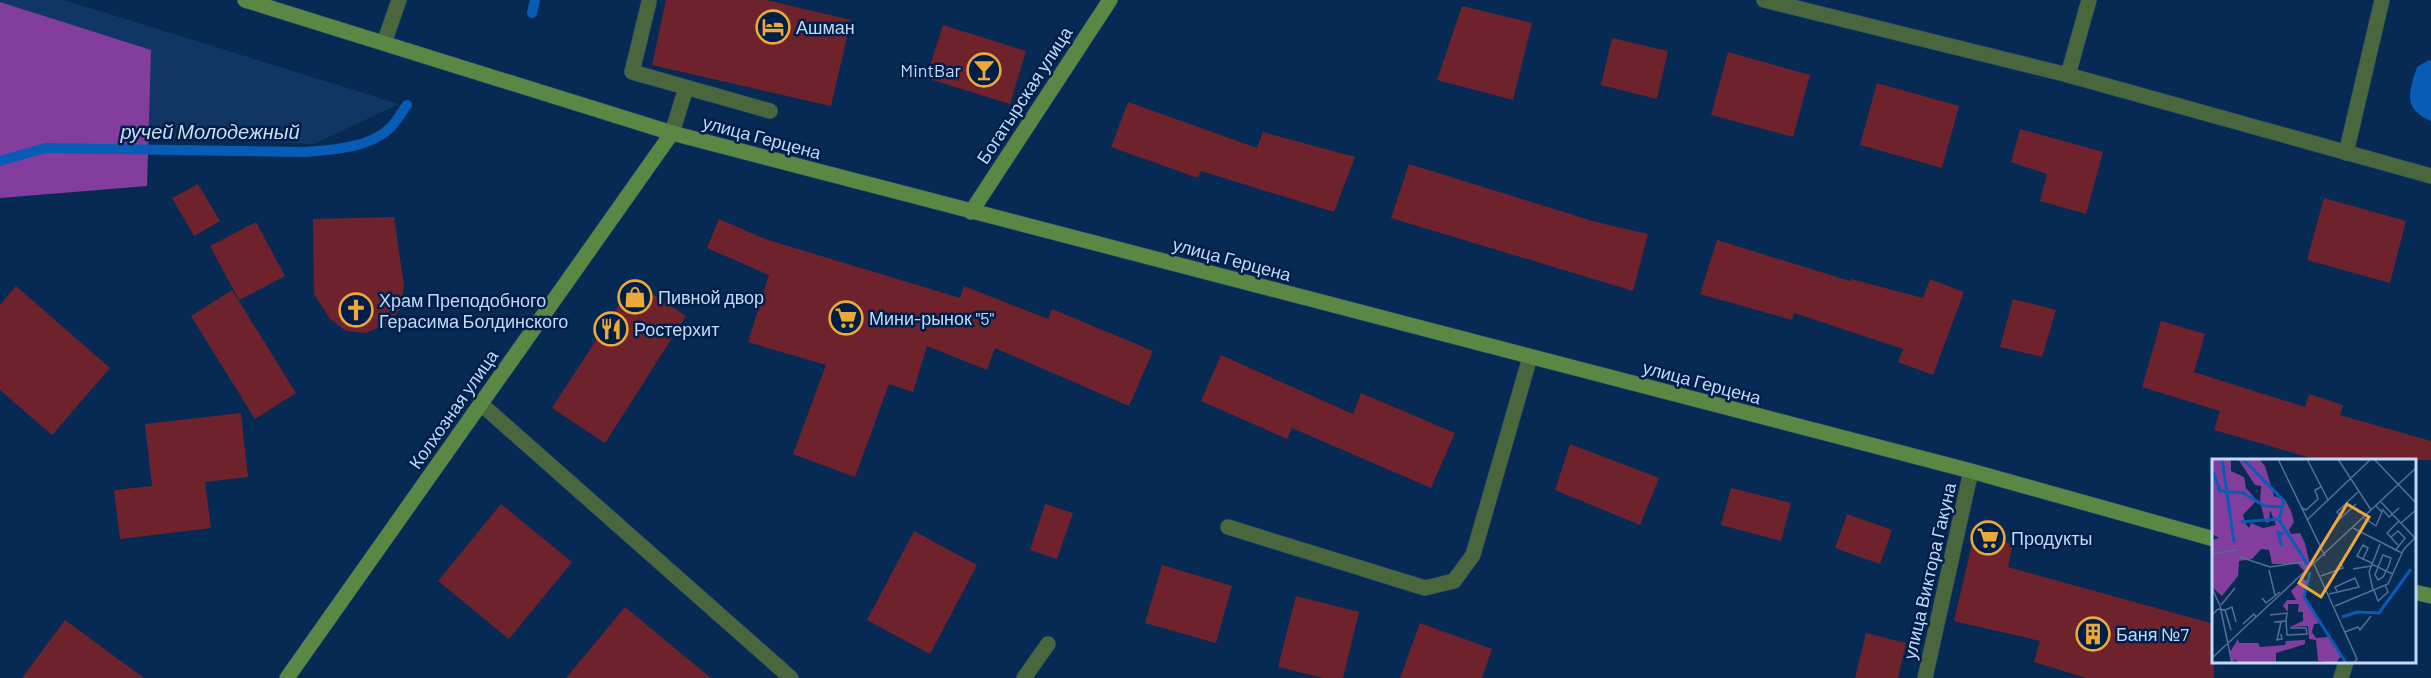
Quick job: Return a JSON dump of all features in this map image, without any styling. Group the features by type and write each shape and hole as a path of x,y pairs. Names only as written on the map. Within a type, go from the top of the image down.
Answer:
{"main road":[{"name":"улица Герцена","path":"246,0 672,133 1971,471 2212,538"},
{"name":"Богатырская улица","path":"971,212 1110,0"},
{"name":"Колхозная улица","path":"287,678 672,133"},
{"path":"2416,592 2431,596"}],"street":[{"path":"384,43 399,0"},
{"path":"1764,0 2068,75 2431,176"},
{"path":"2068,75 2089,0"},
{"path":"2346,153 2382,0"},
{"path":"649,2 632,72 770,111"},
{"path":"672,133 686,88"},
{"path":"1228,527 1425,588 1454,581 1473,555 1530,357"},
{"path":"481,404 791,678"},
{"name":"улица Виктора Гакуна","path":"1925,678 1971,471"},
{"path":"1024,678 1048,644"},
{"path":"2342,678 2346,663"}],"shaded area":[{"path":"0,0 64,0 399,104 314,144 37,132 0,142"},
{"path":"0,2 151,50 147,186 0,198"}],"water":[{"path":"2431,61 2431,121 2415,111 2410,98 2417,67"}],"building":[{"path":"666,0 766,0 851,20 831,106 652,65"},
{"path":"1462,6 1532,23 1513,100 1437,80"},
{"path":"943,25 1026,51 1010,104 926,78"},
{"path":"1612,38 1668,51 1657,99 1601,85"},
{"path":"1728,52 1810,75 1793,137 1711,115"},
{"path":"1877,83 1959,106 1942,168 1860,145"},
{"path":"1128,102 1257,148 1263,132 1355,157 1334,212 1201,171 1198,178 1111,147"},
{"path":"2020,129 2103,152 2086,214 2040,201 2047,174 2011,162"},
{"path":"1409,164 1596,222 1648,234 1633,291 1391,218"},
{"path":"198,184 220,221 194,236 172,198"},
{"path":"2324,198 2406,221 2390,283 2307,260"},
{"name":"Храм Преподобного Герасима Болдинского","path":"394,217 404,286 400,310 386,324 366,333 346,331 330,319 314,294 313,219"},
{"path":"719,219 765,239 960,298 964,286 1048,319 1052,309 1153,351 1129,406 995,348 987,370 927,346 913,392 889,384 855,477 793,454 826,365 748,342 769,275 707,248"},
{"path":"256,222 285,276 239,300 210,246"},
{"path":"1717,240 1850,281 1851,279 1923,298 1930,279 1964,292 1933,375 1898,362 1903,349 1794,313 1792,320 1700,294"},
{"path":"634,282 686,316 605,443 552,408"},
{"path":"16,286 110,368 52,435 0,390 0,305"},
{"path":"232,290 296,393 255,419 191,316"},
{"path":"2013,299 2056,310 2042,357 2000,347"},
{"path":"2161,321 2205,334 2194,372 2305,407 2309,394 2343,405 2340,415 2431,441 2431,460 2315,459 2214,430 2220,411 2142,387"},
{"path":"1221,355 1353,414 1361,393 1455,433 1431,488 1292,428 1287,439 1201,401"},
{"path":"241,413 248,477 205,482 211,528 120,539 114,490 152,486 145,424"},
{"path":"1570,444 1659,478 1640,525 1555,490"},
{"path":"1731,488 1791,503 1781,541 1721,525"},
{"path":"501,504 572,562 509,639 438,581"},
{"path":"1045,504 1073,513 1057,559 1030,550"},
{"path":"1847,514 1892,530 1880,564 1835,548"},
{"path":"914,531 977,565 930,654 867,620"},
{"path":"1974,535 2013,544 2008,567 2212,623 2214,678 2086,678 2034,662 2040,641 1954,621"},
{"path":"1162,565 1232,586 1216,643 1145,623"},
{"path":"1296,596 1359,612 1343,678 1323,678 1278,667"},
{"path":"625,607 711,678 566,678"},
{"path":"65,620 144,678 22,678"},
{"path":"1420,623 1492,649 1482,678 1400,678"},
{"path":"1866,633 1906,643 1898,678 1855,678"}],"waterway":[{"name":"ручей Молодежный","path":"532,13 535,0"},
{"name":"ручей Молодежный","path":"0,161 45,148 305,152 338,149 361,144 381,135 392,126 407,105"}],"place":[{"name":"Ашман","path":"773,27"},
{"name":"MintBar","path":"984,70"},
{"name":"Пивной двор","path":"635,297"},
{"name":"Храм Преподобного Герасима Болдинского","path":"356,310"},
{"name":"Мини-рынок \"5\"","path":"846,318"},
{"name":"Ростерхит","path":"611,329"},
{"name":"Продукты","path":"1988,538"},
{"name":"Баня №7","path":"2093,634"}]}
